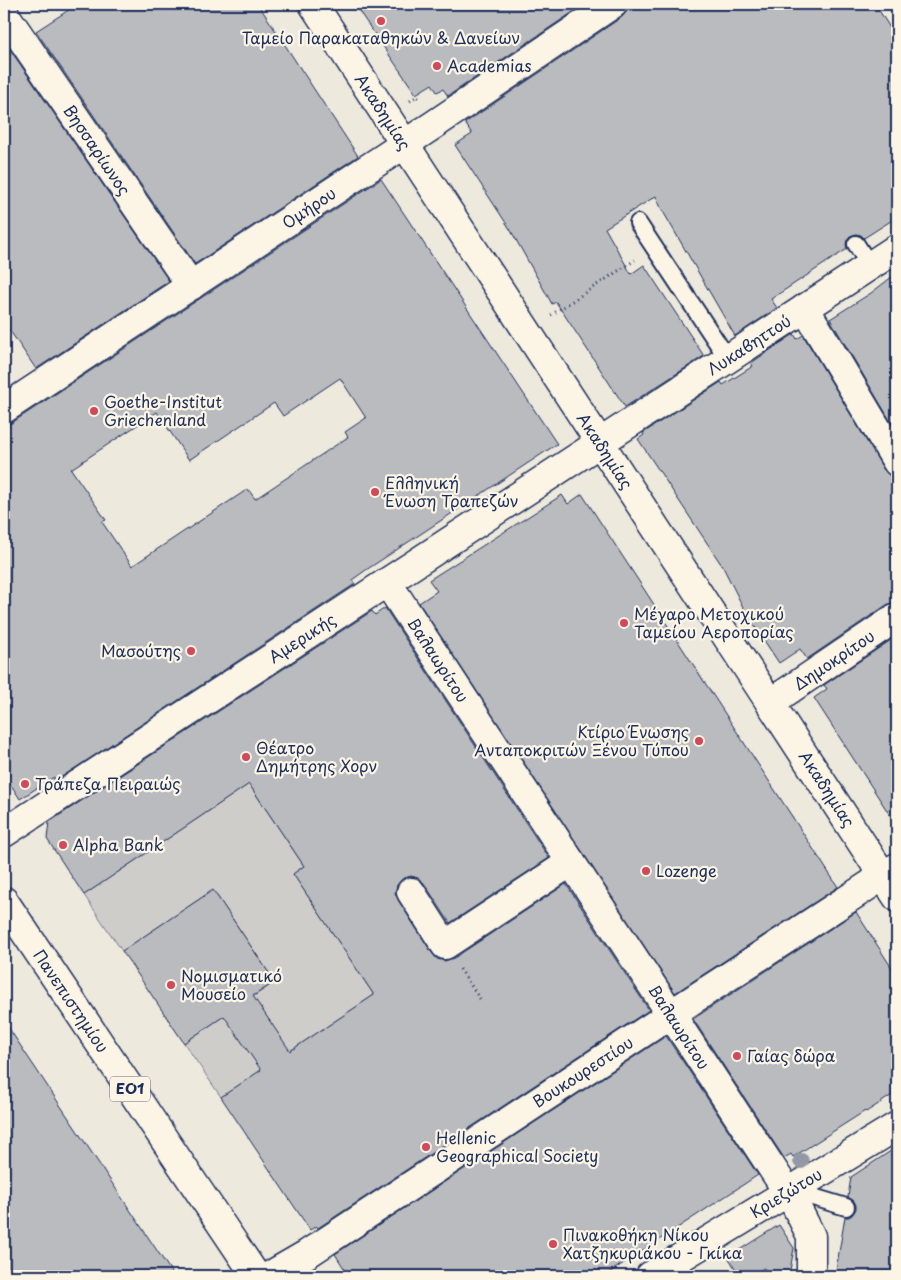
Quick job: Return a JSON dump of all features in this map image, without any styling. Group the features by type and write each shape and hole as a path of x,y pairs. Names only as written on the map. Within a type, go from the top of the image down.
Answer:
{"street":[{"name":"Ακαδημίας","path":"312,4 770,703 893,880"},
{"name":"Ομήρου","path":"4,410 613,4"},
{"name":"Βησσαρίωνος","path":"4,13 191,286"},
{"name":"Λυκαβηττού","path":"600,443 805,308 863,255 897,248"},
{"path":"805,308 897,462"},
{"name":"Αμερικής","path":"4,832 600,443"},
{"name":"Βαλαωρίτου","path":"387,582 793,1200 811,1236 811,1276"},
{"name":"Δημοκρίτου","path":"770,703 897,617"},
{"path":"411,892 445,945 571,862"},
{"name":"Βουκουρεστίου","path":"268,1276 316,1248 671,1014 893,880"},
{"name":"Πανεπιστημίου","path":"4,901 256,1276"},
{"name":"Κριεζώτου","path":"650,1276 897,1126"}],"lane":[{"path":"638,223 728,359"},
{"path":"788,1192 803,1194 846,1207"}],"path":[{"path":"527,331 655,247"},
{"path":"445,945 480,999"}],"shaded area":[{"path":"249,784 304,866 293,874 374,995 221,1097 184,1043 275,982 213,890 122,951 84,895"}],"building":[{"path":"78,4 258,4 358,156 195,264 36,31"},
{"name":"Academias","path":"354,4 585,4 448,96 443,89 437,92 432,84 416,94"},
{"path":"628,4 875,4 897,39 897,217 864,238 856,234 850,236 846,244 847,249 771,299 777,308 735,336 661,208 656,196 605,228 631,274 644,265 704,356 625,407 556,302 552,304 510,229 455,145 472,134 465,123 622,17 627,11"},
{"path":"9,48 169,281 36,369 4,322 4,52"},
{"path":"381,179 557,444 366,570 352,580 355,584 54,782 54,777 20,799 4,774 4,428","holes":["340,378 366,418 345,432 348,437 255,499 248,489 132,566 102,522 106,520 71,469 157,412 189,460 274,403 283,416"]},
{"path":"897,273 897,432 830,319 871,293"},
{"path":"794,334 797,339 803,335 884,470 890,476 897,478 897,602 888,604 807,659 800,649 779,663 746,613 723,567 638,439 644,435 643,433 721,382 723,385 753,366 751,363"},
{"path":"582,494 838,887 675,993 419,603 437,591 429,580 562,495 568,504"},
{"path":"385,608 549,858 450,923 424,883 418,878 411,876 402,879 397,885 395,893 432,953 437,959 445,961 454,958 566,884 649,1010 318,1228 316,1226 310,1230 221,1097 261,1070 224,1016 184,1043 122,951 213,890 275,982 253,996 290,1051 374,995 293,874 304,866 249,784 84,895 47,839 49,822 372,611 375,615"},
{"path":"897,636 897,826 814,698 827,689 824,685"},
{"path":"856,912 897,976 897,1092 793,1157 791,1154 784,1158 693,1019"},
{"path":"4,1021 174,1276 4,1276"},
{"path":"666,1036 758,1175 604,1276 349,1276 335,1254"},
{"path":"897,1147 897,1276 835,1276 845,1217 852,1215 856,1209 854,1201 848,1197 851,1177"},
{"path":"779,1225 794,1248 789,1276 770,1276 764,1268 748,1276 740,1276 728,1257"}],"place":[{"name":"Ταμείο Παρακαταθηκών & Δανείων","path":"381,21"},
{"name":"Academias","path":"437,66"},
{"name":"Goethe-Institut Griechenland","path":"94,411"},
{"name":"Ελληνική Ένωση Τραπεζών","path":"375,492"},
{"name":"Μέγαρο Μετοχικού Ταμείου Αεροπορίας","path":"624,623"},
{"name":"Μασούτης","path":"191,651"},
{"name":"Κτίριο Ένωσης Ανταποκριτών Ξένου Τύπου","path":"699,741"},
{"name":"Θέατρο Δημήτρης Χορν","path":"246,757"},
{"name":"Τράπεζα Πειραιώς","path":"25,784"},
{"name":"Alpha Bank","path":"63,845"},
{"name":"Lozenge","path":"646,871"},
{"name":"Νομισματικό Μουσείο","path":"171,985"},
{"name":"Γαίας δώρα","path":"737,1056"},
{"name":"Hellenic Geographical Society","path":"426,1147"},
{"name":"Πινακοθήκη Νίκου Χατζηκυριάκου - Γκίκα","path":"553,1244"}]}
